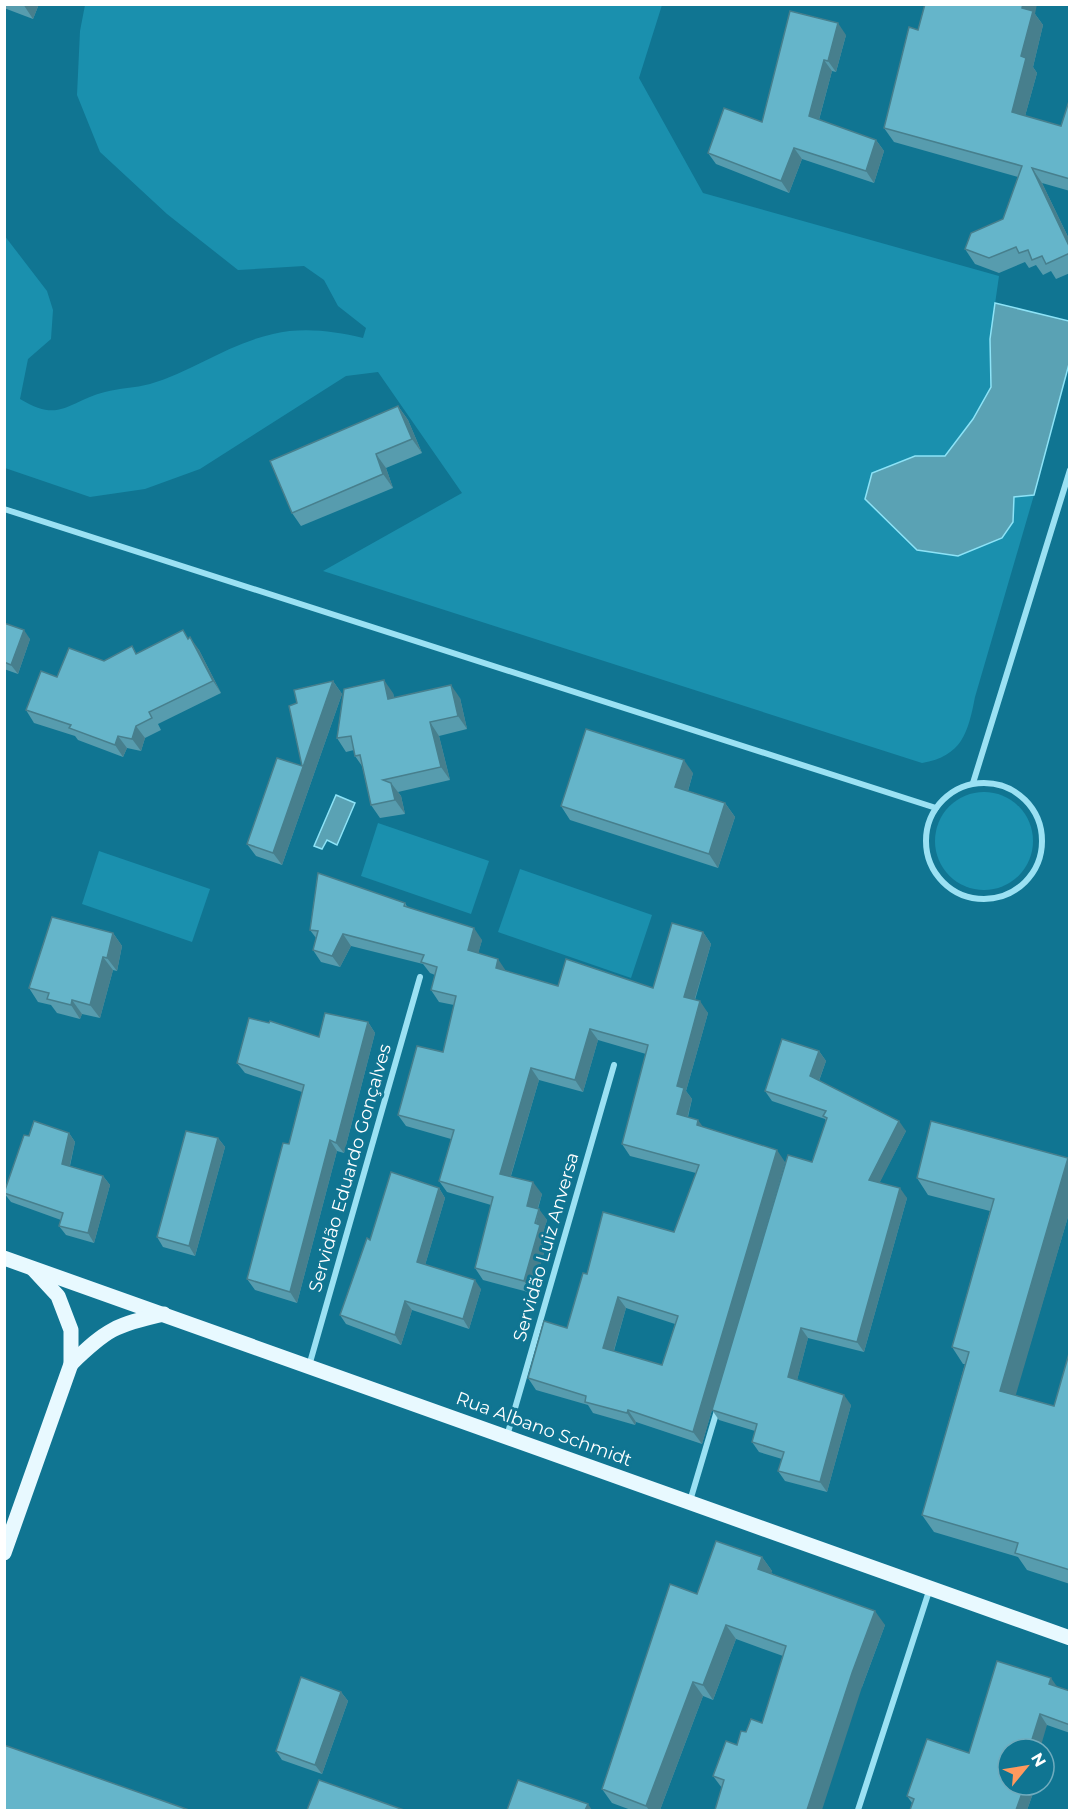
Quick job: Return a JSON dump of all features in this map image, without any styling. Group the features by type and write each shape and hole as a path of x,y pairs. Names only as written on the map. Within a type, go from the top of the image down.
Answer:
{"main road":[{"name":"Rua Albano Schmidt","path":"4,1257 1070,1638"},
{"path":"4,1553 71,1364 71,1330 58,1296 31,1267"},
{"path":"71,1364 95,1340 120,1323 164,1314"}],"street":[{"path":"973,783 1070,470"},
{"path":"4,509 936,808"},
{"path":"973,783 993,783 1012,789 1028,802 1038,819 1042,838 1040,858 1030,876 1016,890 998,897 978,898 959,893 943,881 931,865 926,846 928,826 936,808 959,788 973,783"},
{"name":"Servidão Eduardo Gonçalves","path":"309,1366 420,977"},
{"name":"Servidão Luiz Anversa","path":"507,1437 614,1065"},
{"path":"690,1502 720,1400"},
{"path":"858,1810 930,1587"}],"shaded area":[{"path":"85,5 662,5 639,78 703,193 999,276 990,339 991,387 973,419 945,456 915,456 1013,522 1014,497 1034,495 966,732 955,749 935,760 922,763 323,571 462,493 378,372 346,376 200,469 145,489 90,497 5,468 4,235 47,291 53,310 51,339 28,359 20,399 45,410 64,408 105,392 166,379 257,338 284,332 318,331 363,338 366,328 338,306 324,280 304,266 238,270 167,214 100,152 77,95 80,31"},
{"path":"995,303 1069,321 1069,364 1034,495 1014,497 1013,522 1002,538 958,556 917,550 865,499 872,473 915,456 945,456 973,419 991,387 990,339"},
{"path":"984,792 1003,796 1019,806 1029,822 1033,841 1029,860 1019,876 1003,886 984,890 965,886 949,876 939,860 935,841 939,822 949,806 965,796"},
{"path":"336,795 355,803 337,845 327,840 322,849 314,846"},
{"path":"378,823 489,861 471,914 361,876"},
{"path":"99,851 210,889 192,942 82,904"},
{"path":"520,869 652,915 631,978 498,932"}],"building":[{"path":"925,4 1023,4 1022,8 1033,11 1021,56 1026,58 1012,112 1061,126 1070,98 1070,179 1032,168 1070,248 1070,253 1046,264 1042,256 1032,260 1028,250 1019,253 1016,247 989,258 965,249 971,233 1003,219 1022,166 884,128 909,27 918,30"},
{"path":"790,11 838,23 828,61 824,60 809,116 876,140 866,171 794,148 781,181 708,153 724,108 762,122"},
{"path":"398,406 412,439 376,454 383,474 292,513 270,461"},
{"path":"4,623 24,630 11,665 4,662"},
{"path":"183,630 188,639 190,637 213,681 149,712 152,718 136,726 132,739 118,736 115,745 69,728 71,725 26,710 41,671 57,677 69,648 104,661 132,646 136,654"},
{"path":"384,680 388,699 451,685 458,716 430,722 441,767 383,780 391,783 395,800 371,805 360,755 355,756 351,736 337,738 344,689"},
{"path":"333,681 273,853 247,844 277,758 302,766 289,706 297,703 294,690"},
{"path":"586,729 684,760 675,787 725,803 709,854 561,806"},
{"path":"318,873 405,903 404,906 474,928 468,950 498,959 496,968 558,986 566,959 653,988 672,923 703,932 684,997 700,1001 677,1086 684,1088 677,1114 698,1120 697,1125 777,1150 693,1432 628,1410 627,1413 585,1402 586,1396 528,1378 544,1321 567,1328 583,1273 587,1274 603,1212 674,1232 699,1165 622,1144 648,1045 590,1029 575,1080 531,1068 500,1174 533,1182 527,1206 539,1209 535,1223 540,1225 524,1281 475,1268 493,1197 439,1181 454,1130 398,1115 417,1046 443,1052 456,996 431,990 437,967 421,962 424,955 343,934 332,956 313,950 318,931 310,930","holes":["618,1297 678,1316 662,1365 603,1348"]},
{"path":"52,917 113,933 107,958 103,957 90,1005 72,1000 71,1005 47,999 49,993 29,988"},
{"path":"325,1013 368,1022 336,1143 330,1140 290,1292 247,1279 283,1143 289,1144 304,1085 237,1063 249,1018 269,1023 270,1021 319,1037"},
{"path":"782,1039 819,1051 810,1076 899,1121 869,1180 900,1188 857,1342 801,1328 788,1377 844,1395 820,1482 778,1471 784,1452 752,1442 757,1424 712,1410 788,1155 812,1162 827,1118 823,1116 826,1111 765,1091"},
{"path":"34,1121 69,1133 62,1164 103,1176 88,1233 59,1226 63,1213 4,1193 24,1135 29,1136"},
{"path":"931,1121 1068,1158 1000,1391 1054,1406 1070,1350 1070,1570 1015,1553 1018,1543 922,1515 969,1352 952,1347 994,1199 917,1178"},
{"path":"186,1131 218,1138 189,1246 157,1237"},
{"path":"391,1172 439,1188 417,1262 475,1280 463,1319 405,1301 395,1335 340,1315 367,1238 370,1240"},
{"path":"716,1541 762,1557 758,1569 875,1611 807,1810 715,1810 724,1780 713,1776 726,1741 737,1745 741,1731 746,1732 751,1719 762,1723 786,1646 726,1625 703,1685 693,1682 646,1806 602,1789 670,1584 697,1594"},
{"path":"997,1661 1051,1678 1049,1684 1070,1691 1070,1725 1040,1714 1033,1737 996,1737 996,1797 1021,1797 1016,1810 910,1810 914,1799 907,1796 927,1739 969,1753"},
{"path":"301,1677 341,1692 315,1765 276,1751"},
{"path":"4,1745 189,1810 4,1810"},
{"path":"319,1780 404,1810 307,1810"},
{"path":"518,1780 588,1804 585,1810 507,1810"}]}
